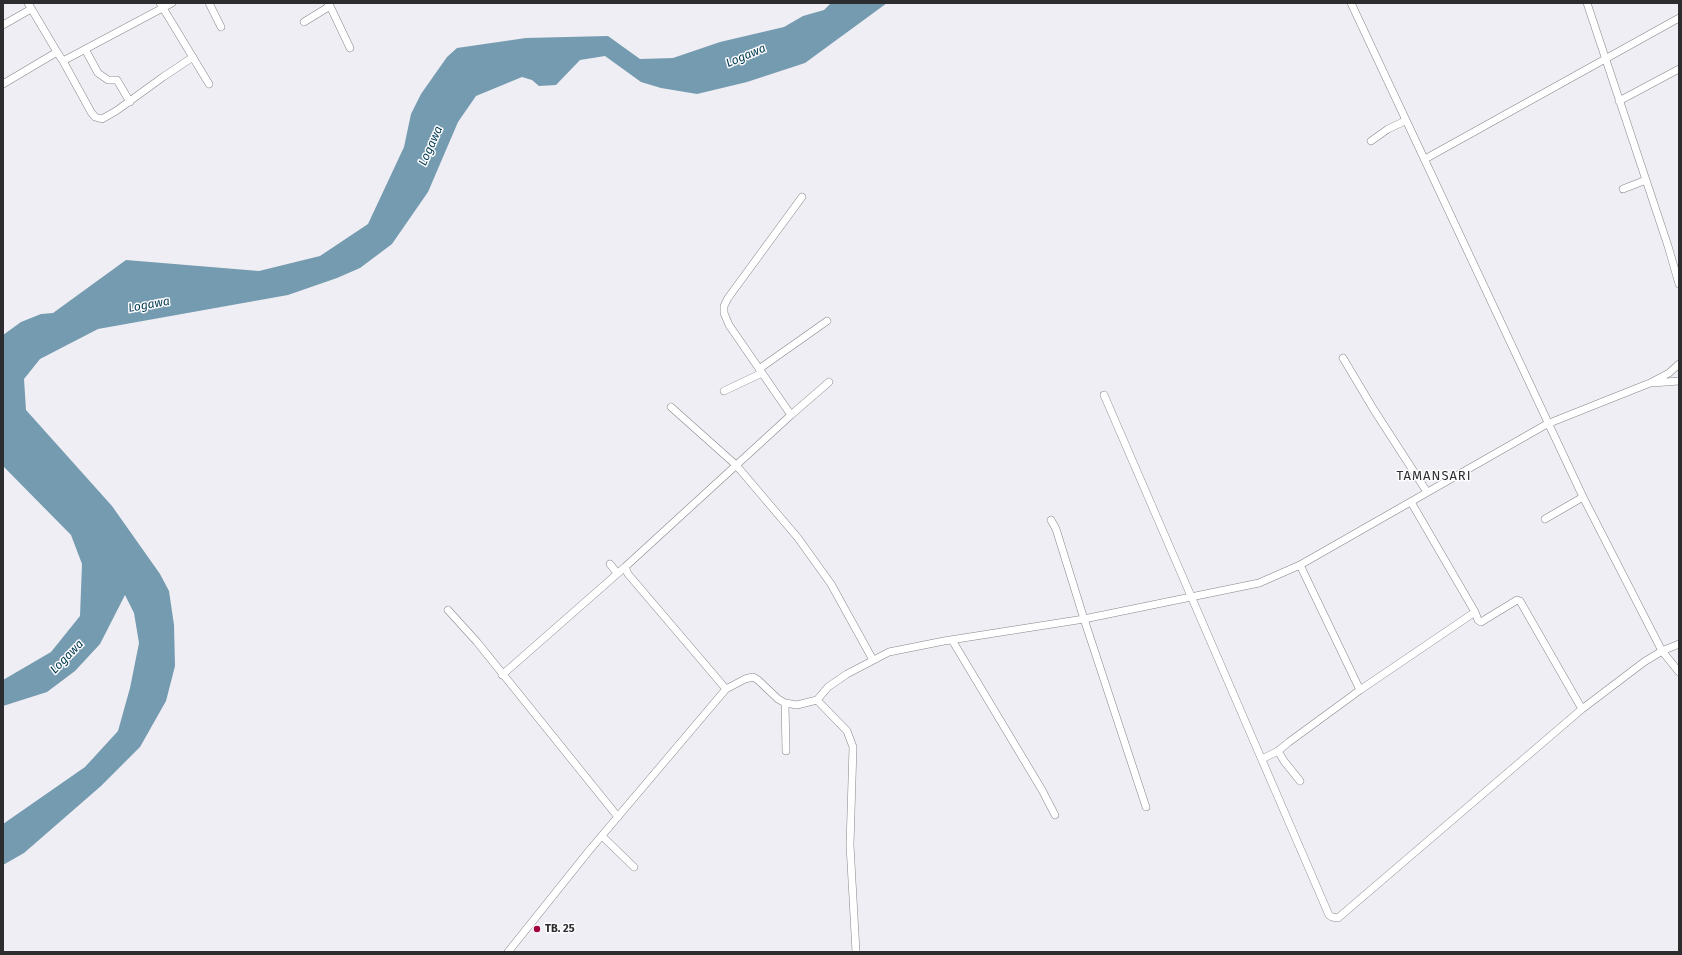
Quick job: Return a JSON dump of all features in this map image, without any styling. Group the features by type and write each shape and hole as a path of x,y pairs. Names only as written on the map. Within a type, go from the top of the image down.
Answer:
{"street":[{"path":"63,61 161,6 172,3"},
{"path":"209,3 221,27"},
{"path":"1351,3 1405,121 1425,159 1547,424 1662,651 1679,672"},
{"path":"1587,3 1668,246 1679,284"},
{"path":"304,22 329,5 350,48"},
{"path":"3,25 29,6 63,61 87,105 95,117 102,119 130,102 163,76 193,57"},
{"path":"161,6 209,84"},
{"path":"1425,159 1679,18"},
{"path":"85,49 98,73 108,80 117,80 130,102"},
{"path":"3,84 57,52"},
{"path":"1619,101 1679,68"},
{"path":"1371,141 1388,129 1405,121"},
{"path":"1623,189 1646,180"},
{"path":"791,415 729,325 724,313 724,306 728,298 802,197"},
{"path":"724,391 761,371 827,321"},
{"path":"1343,358 1374,410 1427,492"},
{"path":"508,952 602,836 726,689 745,679 753,677 785,703 797,705 817,700 828,687 847,674 889,652 952,640 1084,619 1259,583 1300,565 1547,424 1650,383 1669,373 1679,364"},
{"path":"1650,383 1679,381"},
{"path":"502,675 829,382"},
{"path":"1104,395 1329,915 1334,918 1338,918 1582,710 1644,662 1662,651 1679,644"},
{"path":"671,407 736,465 798,538 826,578 873,660"},
{"path":"1545,519 1583,497"},
{"path":"1411,502 1475,612 1478,620 1482,622 1517,600 1520,601 1582,710"},
{"path":"1051,520 1056,529 1146,807"},
{"path":"610,564 617,573"},
{"path":"1300,565 1360,690"},
{"path":"624,567 628,574 726,689"},
{"path":"448,610 477,642 502,675 618,817"},
{"path":"1262,759 1278,751 1360,690 1475,612"},
{"path":"952,640 1042,790 1055,815"},
{"path":"817,700 847,731 853,747 850,846 856,952"},
{"path":"785,703 786,751"},
{"path":"1278,751 1300,781"},
{"path":"602,836 634,867"}],"water":[{"name":"Logawa","path":"831,3 887,3 805,63 747,82 697,94 661,88 641,82 605,56 580,60 556,85 539,86 532,80 522,77 476,96 458,122 428,192 392,244 360,268 337,278 288,295 98,329 40,359 24,379 26,410 112,506 160,574 169,591 174,625 175,666 166,701 140,747 101,786 24,853 3,865 3,824 85,767 118,731 130,688 139,643 134,613 125,595 100,644 75,671 47,692 3,706 3,680 51,652 80,616 82,564 71,535 3,466 3,335 21,322 41,314 53,313 126,260 259,271 320,256 368,224 404,147 411,114 421,94 447,57 457,48 526,38 608,36 640,59 673,58 720,42 784,27 803,16 824,10"}],"place":[{"name":"TB. 25","path":"537,929"}],"district":[{"name":"TAMANSARI","path":"1434,476"}]}
